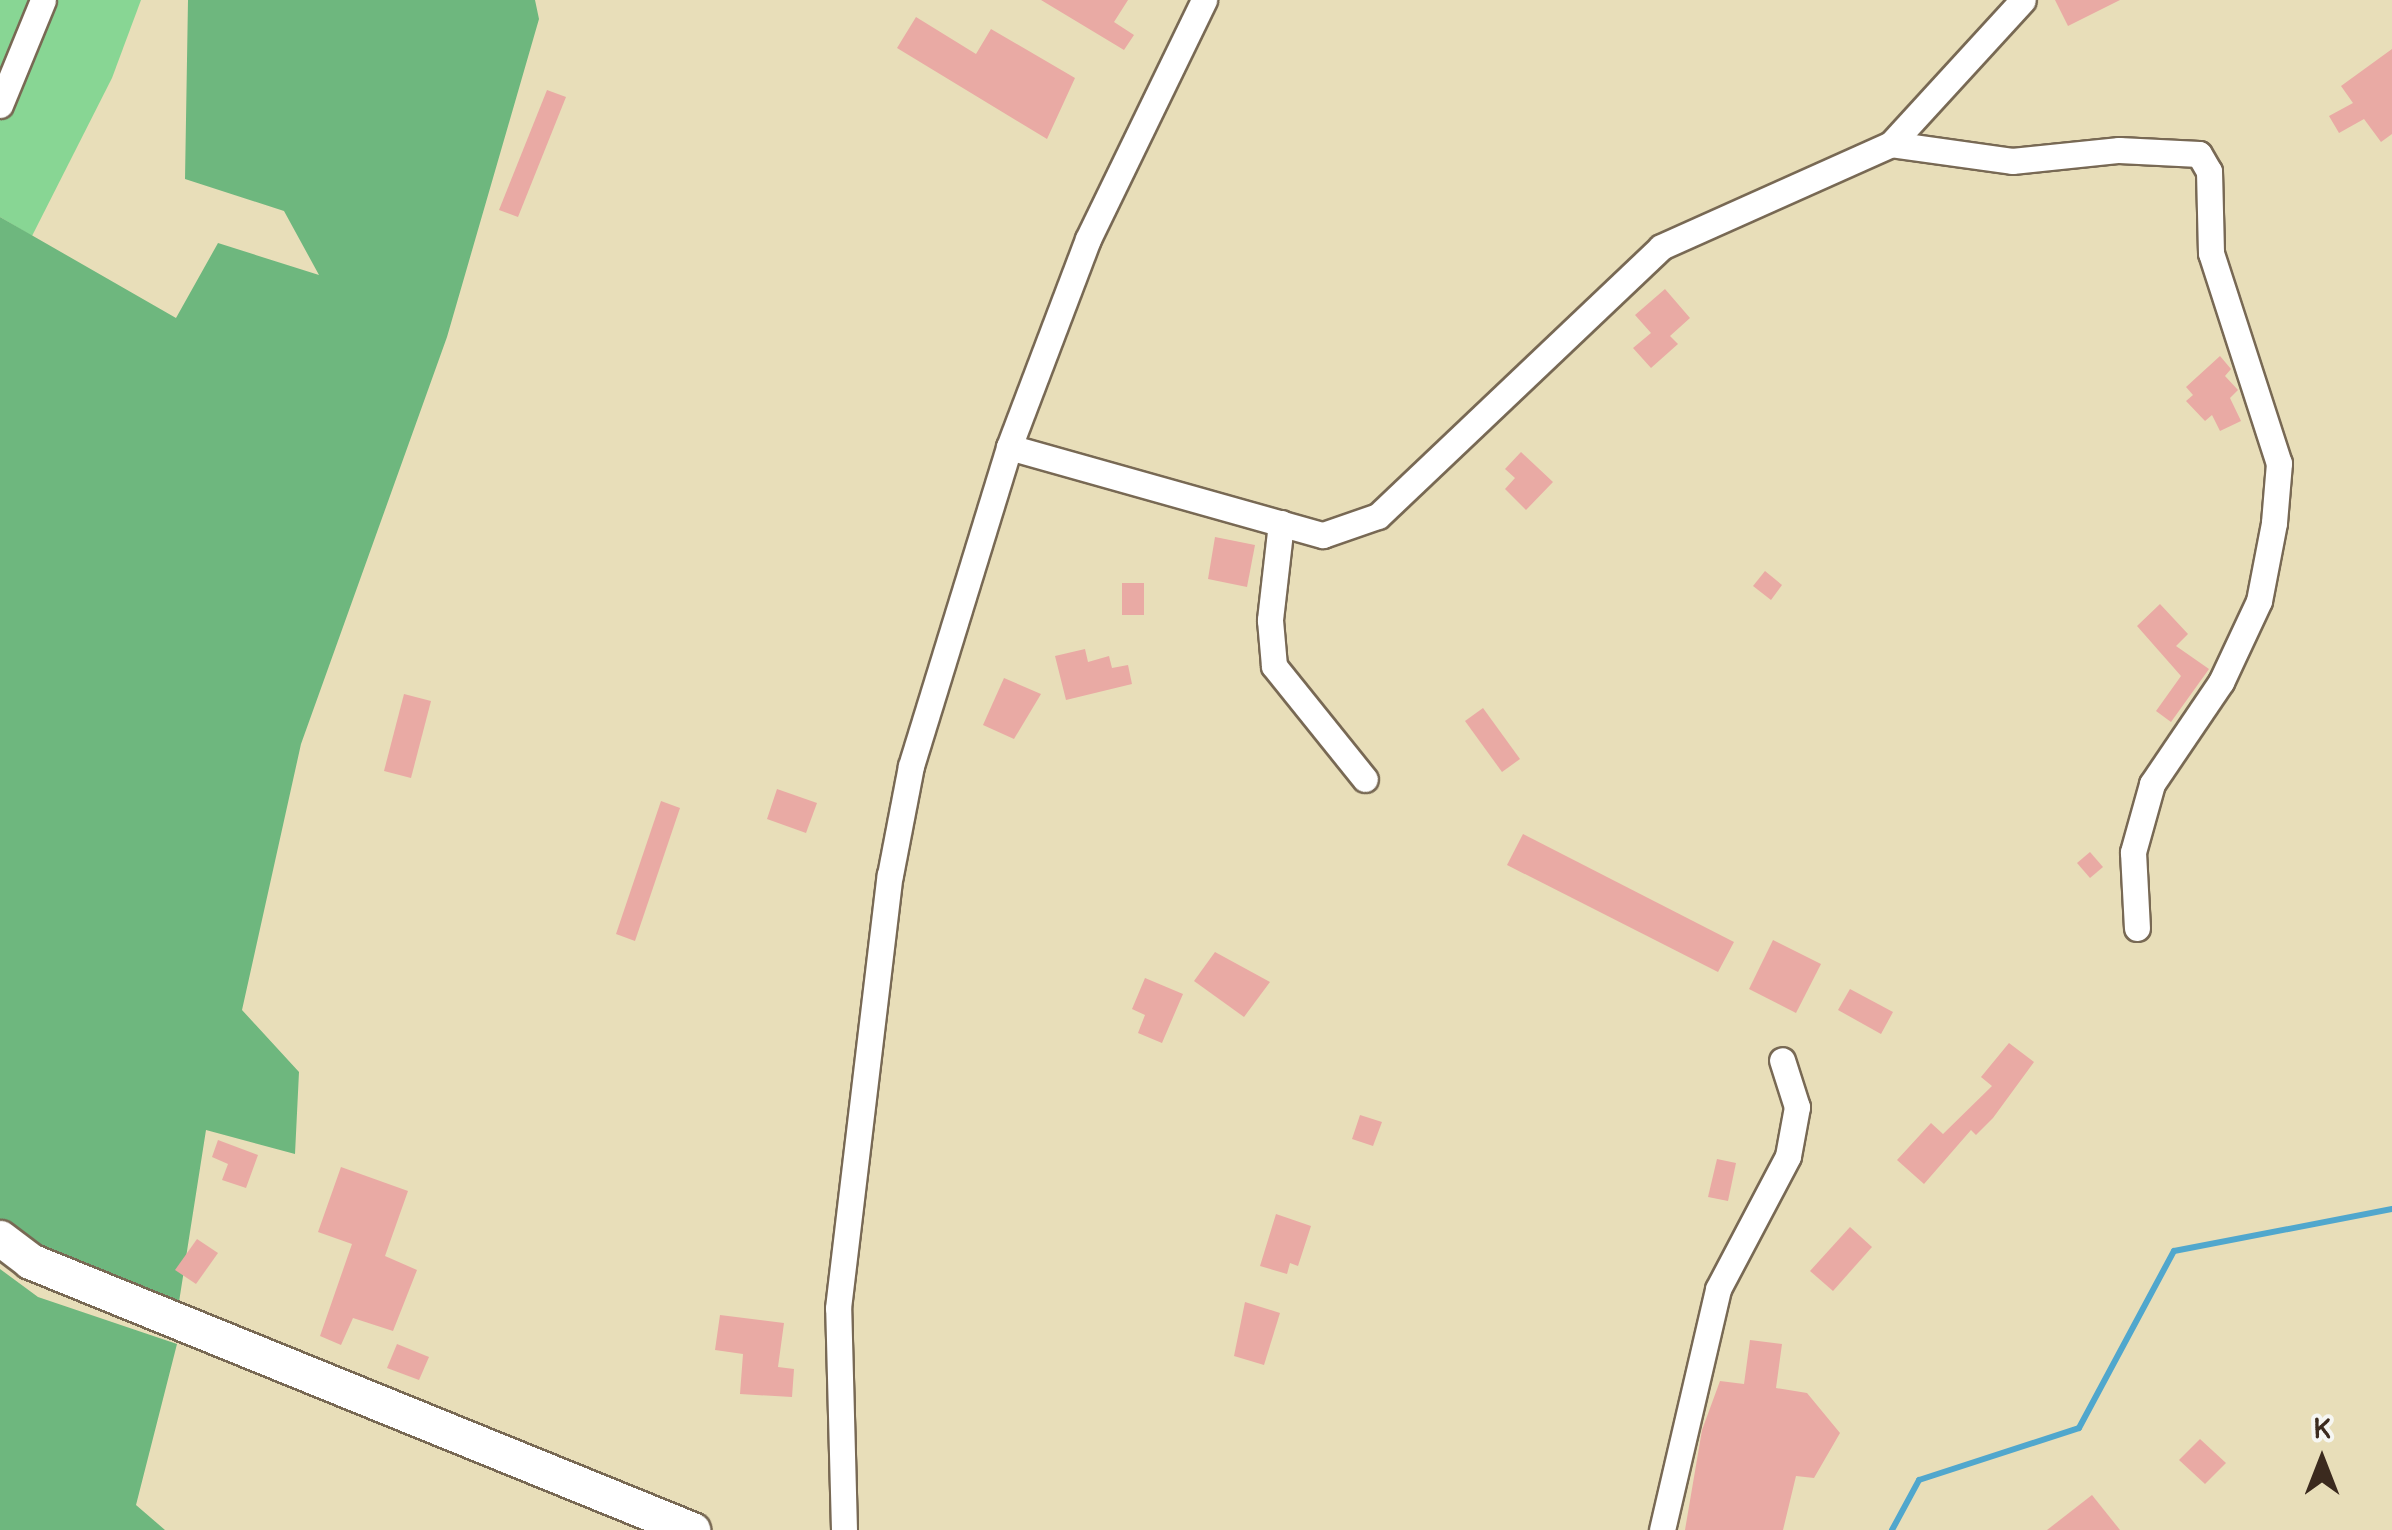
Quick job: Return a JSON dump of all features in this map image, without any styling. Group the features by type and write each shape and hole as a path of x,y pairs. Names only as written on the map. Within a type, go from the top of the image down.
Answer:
{"street":[{"path":"0,105 42,0"},
{"path":"844,1530 838,1308 890,875 910,766 1010,447 1088,239 1204,0"},
{"path":"1010,447 1323,535 1378,516 1661,247 1892,144 2023,0"},
{"path":"1892,144 2012,161 2118,150 2199,154 2209,170 2211,253 2279,462 2274,523 2259,602 2220,682 2152,784 2134,852 2137,928"},
{"path":"1281,523 1270,620 1274,666 1365,779"},
{"path":"1662,1530 1718,1290 1788,1156 1797,1107 1782,1060"},
{"path":"0,1238 30,1261 692,1530"}],"green space":[{"path":"0,0 141,0 112,78 32,236 0,217"},
{"path":"188,0 535,0 539,19 447,337 301,744 242,1010 299,1072 295,1154 206,1130 179,1302 21,1244 0,1226 0,217 176,318 218,243 319,275 284,211 185,179"},
{"path":"0,1269 38,1297 177,1344 136,1505 165,1530 0,1530"}],"building":[{"path":"1041,0 1128,0 1114,22 1134,35 1124,50"},
{"path":"2055,0 2120,0 2068,26"},
{"path":"916,17 976,54 991,29 1075,78 1047,139 897,48"},
{"path":"2392,49 2392,134 2381,142 2364,119 2339,133 2329,116 2353,103 2341,86"},
{"path":"547,90 566,97 518,217 499,210"},
{"path":"1665,289 1690,318 1670,336 1678,344 1651,368 1633,348 1651,333 1635,315"},
{"path":"2220,356 2231,369 2225,376 2238,390 2230,398 2241,421 2220,431 2212,415 2205,421 2186,401 2193,395 2186,387"},
{"path":"1521,452 1553,482 1526,510 1505,489 1515,478 1505,469"},
{"path":"1215,537 1255,545 1247,587 1208,579"},
{"path":"1765,571 1782,585 1771,600 1753,586"},
{"path":"1122,583 1144,583 1144,615 1122,615"},
{"path":"2160,604 2188,634 2176,646 2209,669 2171,722 2156,711 2181,676 2137,626"},
{"path":"1085,649 1088,662 1109,656 1112,668 1128,665 1132,684 1066,700 1055,656"},
{"path":"1004,678 1041,694 1014,739 983,725"},
{"path":"404,694 431,701 411,778 384,771"},
{"path":"1483,708 1520,759 1502,772 1465,721"},
{"path":"777,789 817,803 806,833 767,819"},
{"path":"661,801 680,808 635,941 616,934"},
{"path":"1523,834 1734,942 1718,972 1507,865"},
{"path":"2090,852 2103,867 2090,878 2077,863"},
{"path":"1773,940 1821,964 1796,1013 1749,989"},
{"path":"1215,952 1270,982 1244,1017 1194,981"},
{"path":"1145,978 1183,994 1162,1043 1138,1033 1145,1015 1132,1009"},
{"path":"1850,989 1893,1012 1881,1034 1838,1010"},
{"path":"2009,1043 2034,1062 1993,1118 1976,1135 1971,1130 1924,1184 1897,1160 1931,1123 1943,1134 1992,1086 1981,1077"},
{"path":"1360,1115 1382,1122 1373,1146 1352,1139"},
{"path":"218,1140 258,1155 246,1188 222,1180 228,1164 212,1157"},
{"path":"1717,1159 1736,1163 1728,1201 1708,1197"},
{"path":"341,1167 408,1191 385,1256 417,1270 393,1331 353,1318 341,1345 320,1336 352,1244 318,1232"},
{"path":"1276,1214 1311,1226 1298,1266 1290,1263 1287,1274 1260,1266"},
{"path":"1850,1227 1872,1247 1833,1291 1810,1271"},
{"path":"197,1239 218,1253 196,1284 175,1270"},
{"path":"1245,1302 1280,1313 1264,1365 1234,1356"},
{"path":"720,1315 784,1323 778,1367 794,1369 792,1397 740,1394 743,1354 715,1350"},
{"path":"1750,1340 1782,1344 1776,1388 1807,1393 1840,1433 1814,1478 1796,1476 1783,1530 1685,1530 1702,1430 1720,1381 1744,1384"},
{"path":"397,1344 429,1357 419,1380 387,1368"},
{"path":"2200,1439 2226,1463 2205,1484 2179,1460"},
{"path":"2092,1495 2120,1530 2047,1530"}],"waterway":[{"path":"1892,1530 1919,1480 2079,1428 2174,1251 2392,1209"}]}
